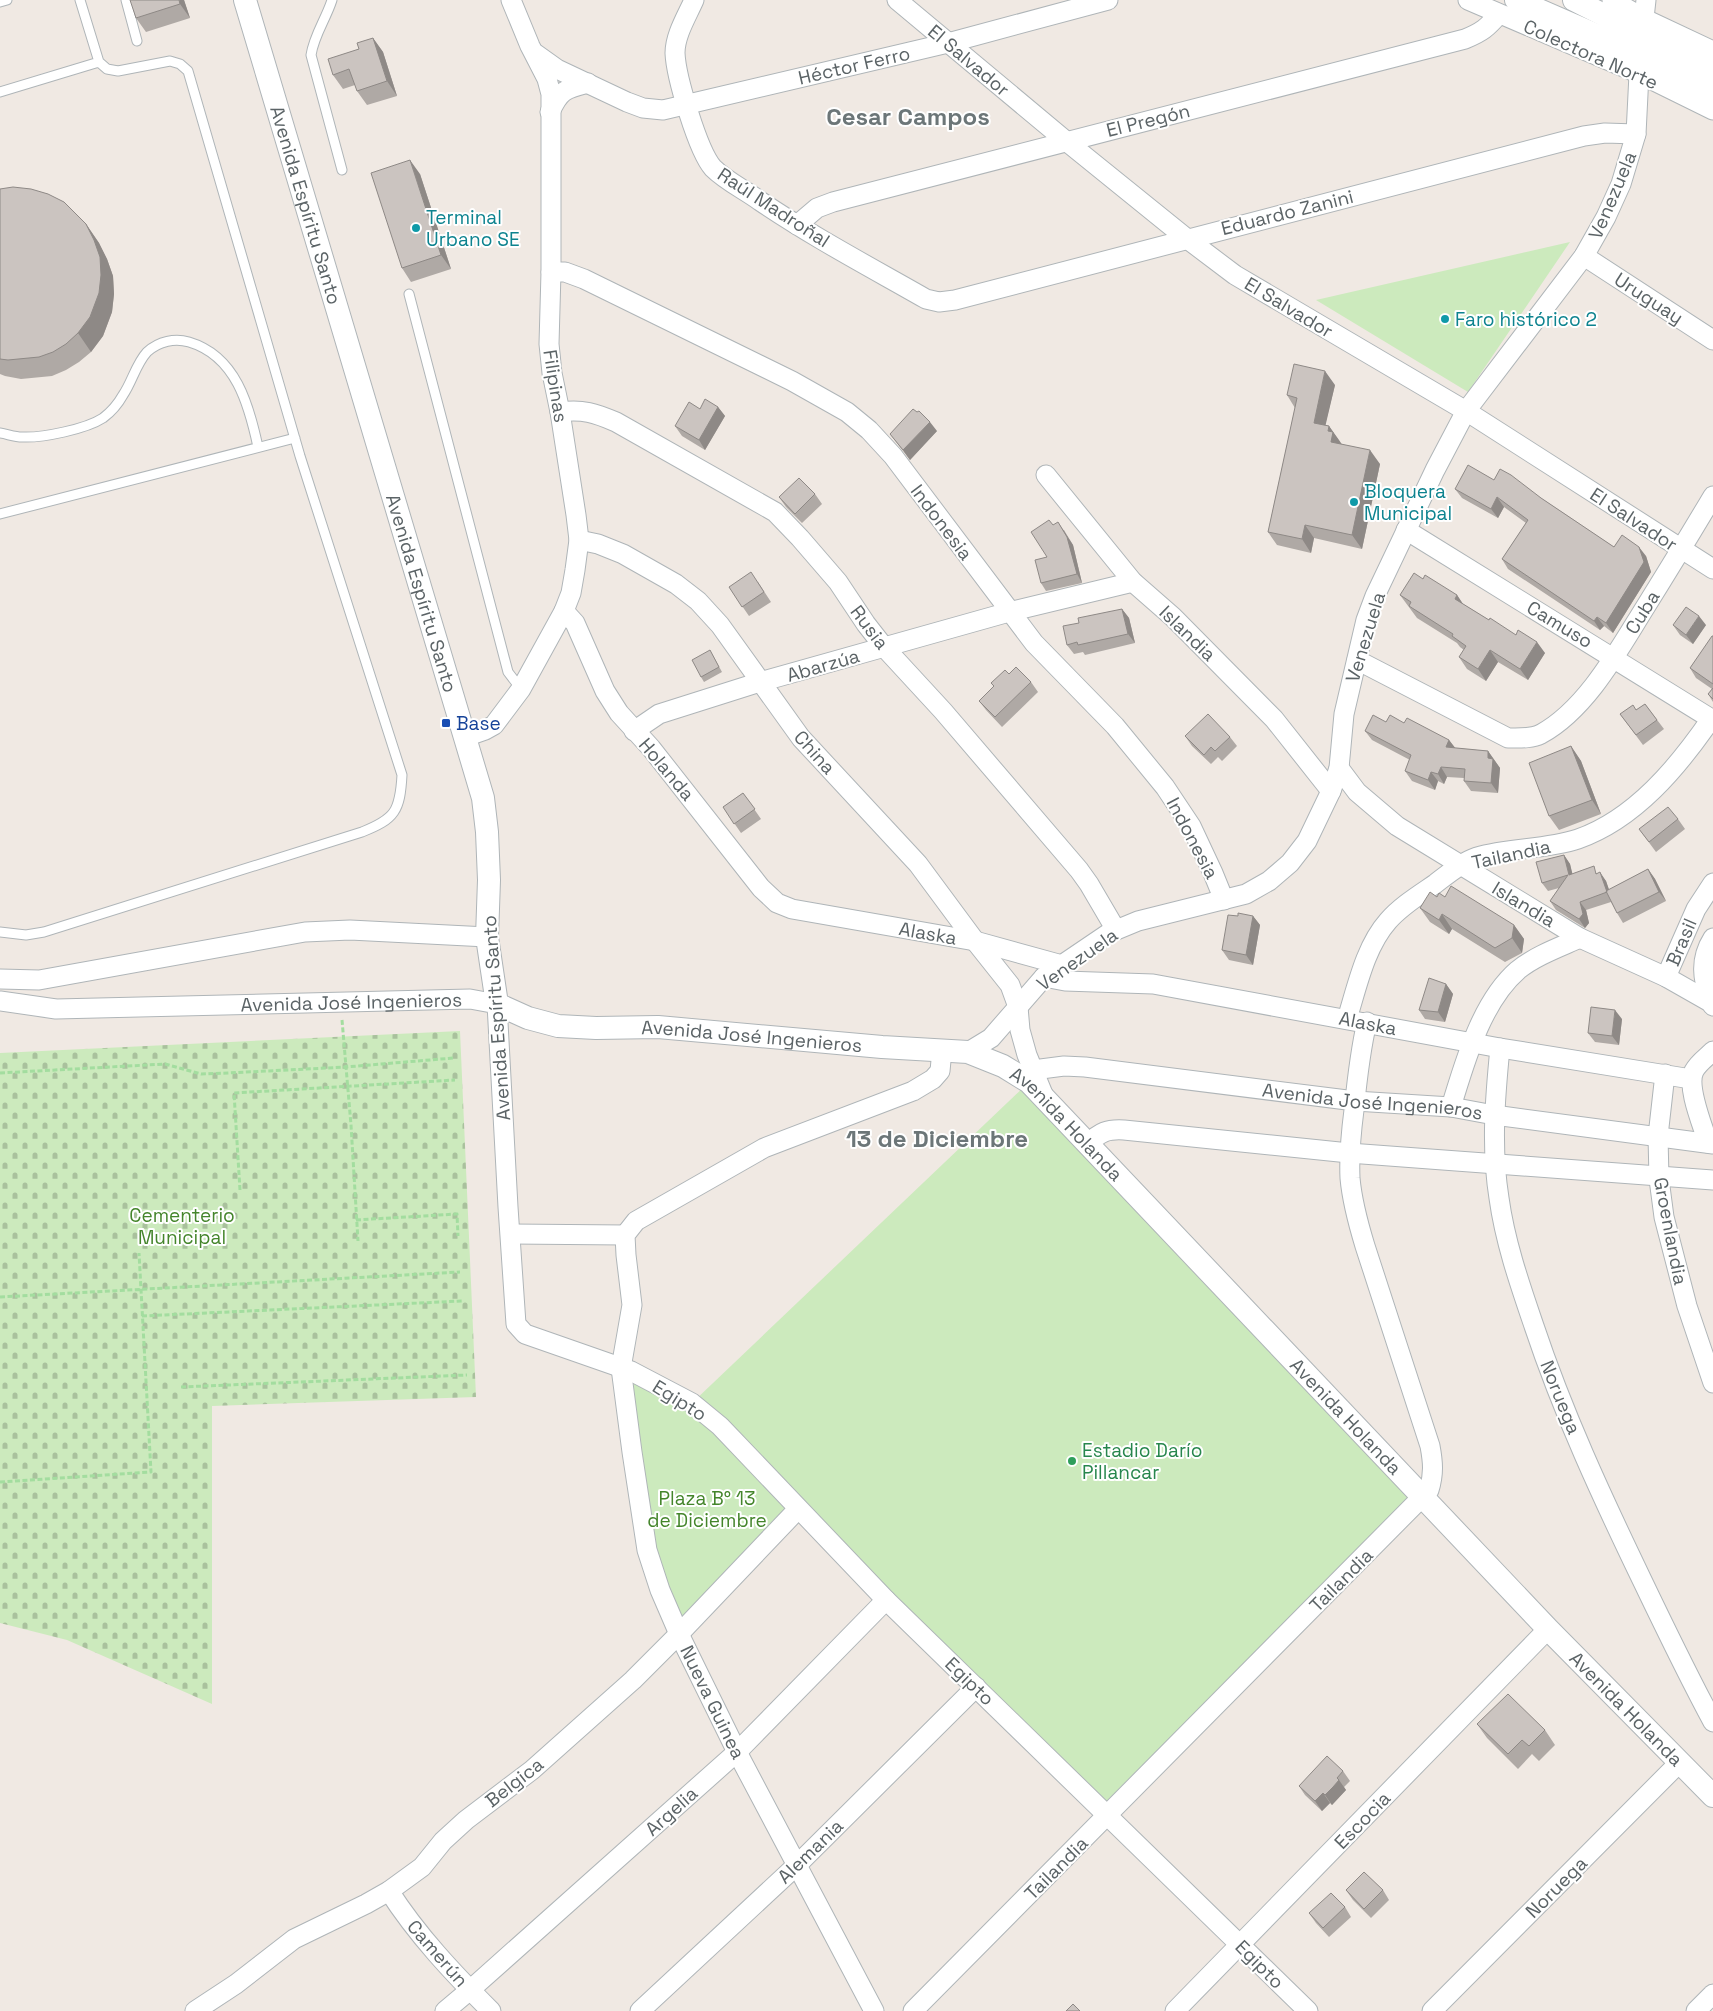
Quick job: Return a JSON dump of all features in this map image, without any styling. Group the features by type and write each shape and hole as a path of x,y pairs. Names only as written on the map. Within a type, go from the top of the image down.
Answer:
{"street":[{"name":"Avenida Espíritu Santo","path":"245,0 483,798 489,880 487,937 497,1004 511,1234 510,1264 516,1324 525,1334 622,1368"},
{"name":"Filipinas","path":"465,737 494,725 521,689 564,611 571,593 579,540 549,344 551,272 550,94 547,79 511,0"},
{"name":"Raúl Madroñal","path":"694,0 677,41 675,54 686,104 703,152 713,167 724,177 796,225 926,299 939,302"},
{"name":"El Salvador","path":"897,0 1066,141 1235,275 1466,411 1713,569"},
{"name":"Héctor Ferro","path":"534,53 557,69 643,108 663,110 948,43 1108,0"},
{"path":"1468,0 1507,7 1642,46 1713,70"},
{"path":"1574,0 1642,46 1713,90"},
{"path":"1612,0 1642,46"},
{"name":"Venezuela","path":"968,1052 991,1038 1044,977 1116,930 1138,921 1246,894 1269,881 1290,863 1307,841 1331,791 1339,768 1349,685 1366,620 1406,530 1466,411 1584,256 1606,217 1621,184 1636,134 1646,0"},
{"name":"El Pregón","path":"796,225 817,208 833,202 1464,39 1481,33 1507,7"},
{"path":"1642,46 1713,51"},
{"name":"Colectora Norte","path":"1642,46 1713,110"},
{"path":"550,112 558,96 569,88 588,83"},
{"name":"Eduardo Zanini","path":"939,302 955,300 1186,238 1584,136 1605,133 1636,134"},
{"name":"Uruguay","path":"1584,256 1713,340"},
{"name":"Indonesia","path":"551,272 565,272 584,279 792,381 846,412 869,430 892,456 1034,643 1115,726 1165,787 1190,826 1224,900"},
{"name":"Rusia","path":"560,412 577,410 594,413 616,422 775,512 838,582 884,647 943,711 1079,870 1116,930"},
{"name":"Islandia","path":"1046,475 1133,582 1173,617 1274,719 1331,791"},
{"name":"Cuba","path":"1357,660 1508,738 1526,738 1540,735 1560,721 1584,697 1614,657 1713,496"},
{"name":"Camuso","path":"1406,530 1712,719"},
{"name":"China","path":"579,540 598,544 623,554 676,584 698,601 720,626 801,738 918,864 1010,985 1018,1007 1020,1030 1045,1100"},
{"name":"Abarzúa","path":"634,731 659,714 760,682 1009,612 1133,582"},
{"name":"Holanda","path":"564,611 575,623 582,635 605,691 619,713 651,748 762,888 778,904 792,909"},
{"name":"Tailandia","path":"1347,1019 1373,944 1387,922 1407,904 1462,865 1476,858 1494,853 1553,845 1578,838 1605,826 1628,811 1665,778 1712,719"},
{"name":"Islandia","path":"1339,768 1358,792 1397,826 1580,938 1666,977 1712,1004"},
{"name":"Brasil","path":"1666,977 1696,909 1713,883"},
{"name":"Alaska","path":"792,909 975,941 1062,965"},
{"path":"0,980 39,980 305,932 350,930 487,937"},
{"path":"1451,1108 1472,1043 1492,1002 1503,986 1519,969 1580,938"},
{"path":"1712,1004 1703,976 1707,948 1713,938"},
{"name":"Alaska","path":"1044,977 1065,981 1152,984 1367,1022 1500,1048 1691,1079"},
{"name":"Avenida José Ingenieros","path":"0,1001 56,1009 470,999 497,1004 528,1018 558,1026 596,1028 658,1027 882,1047 968,1052"},
{"name":"Tailandia","path":"913,2011 1429,1490 1433,1477 1430,1446 1356,1214 1350,1180 1349,1153 1360,1050 1367,1022"},
{"name":"Noruega","path":"1500,1048 1494,1115 1495,1163 1499,1200 1511,1250 1548,1367 1608,1508 1713,1722"},
{"path":"511,1234 625,1235 636,1221 764,1148 913,1091 933,1080 940,1071 942,1050"},
{"path":"1711,1143 1692,1089 1691,1079 1694,1070 1713,1051"},
{"name":"Avenida Holanda","path":"968,1052 1003,1066 1029,1082 1548,1628 1713,1796"},
{"name":"Avenida José Ingenieros","path":"1033,1070 1064,1066 1085,1067 1355,1101 1451,1108 1711,1143"},
{"name":"Groenlandia","path":"1665,1074 1658,1136 1659,1175 1664,1217 1687,1306 1713,1382"},
{"path":"1088,1144 1099,1133 1117,1129 1349,1153 1713,1180"},
{"name":"Nueva Guinea","path":"625,1235 632,1305 622,1368 632,1452 647,1550 660,1590 679,1634 737,1752 874,2011"},
{"name":"Egipto","path":"622,1368 692,1403 720,1426 886,1600 1109,1815 1308,2011"},
{"name":"Belgica","path":"195,2011 236,1984 294,1939 389,1891 422,1867 443,1841 466,1820 532,1770 633,1680 798,1509"},
{"name":"Argelia","path":"445,2011 737,1752 886,1600"},
{"name":"Escocia","path":"1175,2011 1548,1628"},
{"name":"Alemania","path":"640,2011 797,1866 976,1687"},
{"name":"Noruega","path":"1432,2011 1680,1762"},
{"name":"Camerún","path":"389,1891 405,1916 491,2011"},
{"path":"1696,2011 1713,1994"}],"lane":[{"path":"0,2 7,0"},
{"path":"0,932 26,936 44,932 362,832 382,824 395,812 401,796 402,775 295,438 188,71 180,64 170,61 118,71 107,69 99,62 80,0"},
{"path":"126,0 137,42"},
{"path":"332,0 313,44 311,55 342,170"},
{"path":"0,92 99,62"},
{"path":"409,294 508,672 521,689"},
{"path":"0,433 21,438 50,435 102,418 114,408 124,395 148,352 165,341 177,339 195,344 213,354 230,370 243,394 258,447"},
{"path":"0,514 295,438"}],"path":[{"path":"341,1002 358,1241"},
{"path":"0,1073 165,1064 201,1074 346,1067 453,1058"},
{"path":"240,1190 234,1093 455,1080"},
{"path":"356,1220 457,1214 458,1236"},
{"path":"0,1482 151,1472 138,1253"},
{"path":"0,1298 460,1272"},
{"path":"142,1316 462,1301"},
{"path":"180,1387 467,1375"}],"green space":[{"path":"1570,242 1468,392 1316,300"},
{"name":"Cementerio Municipal","path":"460,1031 476,1397 212,1406 212,1704 67,1640 0,1623 0,1053"},
{"name":"Estadio Darío Pillancar","path":"1029,1082 1424,1497 1109,1815 798,1509 679,1634 647,1550 631,1371 692,1403"}],"building":[{"path":"130,0 179,0 180,4 136,18"},
{"path":"373,38 387,81 357,91 349,69 333,75 328,59 359,49 357,43"},
{"name":"Terminal Urbano SE","path":"410,160 441,255 402,268 371,173"},
{"path":"13,187 31,189 48,194 64,202 86,224 100,257 101,275 99,293 90,317 78,333 66,344 53,352 39,357 8,360 0,359 0,189"},
{"path":"1294,364 1325,371 1314,423 1329,426 1328,431 1333,432 1331,442 1370,450 1352,535 1305,525 1302,539 1268,532 1297,398 1287,395"},
{"path":"705,399 718,407 699,440 675,426 689,402 700,409"},
{"path":"913,409 917,412 919,411 930,422 903,450 890,434"},
{"path":"1468,465 1494,480 1500,469 1511,475 1541,498 1614,547 1622,535 1639,547 1644,562 1606,623 1597,617 1594,621 1502,559 1528,520 1497,497 1491,509 1455,489"},
{"path":"799,478 815,494 795,514 779,497"},
{"path":"1049,520 1053,525 1058,522 1067,537 1077,574 1041,583 1035,560 1047,557 1031,532"},
{"path":"751,572 764,592 742,607 729,587"},
{"path":"1414,573 1423,579 1425,575 1457,595 1455,599 1489,620 1490,618 1516,635 1518,630 1537,642 1520,669 1490,650 1478,669 1459,657 1466,646 1452,636 1453,634 1409,606 1411,602 1400,595"},
{"path":"1686,607 1699,616 1686,635 1673,625"},
{"path":"1122,609 1128,634 1078,645 1077,642 1067,645 1063,626 1079,623 1078,618"},
{"path":"1713,636 1713,684 1690,668"},
{"path":"710,650 719,667 701,677 692,660"},
{"path":"1016,667 1031,682 995,717 979,701 994,686 991,683 1005,670 1009,674"},
{"path":"1713,688 1713,699 1708,694"},
{"path":"1645,704 1657,720 1636,735 1620,714 1633,705 1636,710"},
{"path":"1208,714 1230,737 1215,751 1211,747 1204,755 1185,736"},
{"path":"1373,715 1386,722 1390,715 1404,723 1407,718 1449,740 1446,747 1488,751 1488,758 1493,759 1491,783 1464,781 1465,769 1441,767 1438,774 1431,772 1428,780 1405,771 1411,755 1365,731"},
{"path":"1571,746 1592,800 1549,816 1529,763"},
{"path":"743,793 755,809 734,824 723,807"},
{"path":"1668,807 1678,819 1649,842 1639,829"},
{"path":"1564,855 1569,875 1594,866 1596,874 1600,872 1607,892 1580,902 1583,914 1579,919 1550,901 1568,875 1542,883 1536,862"},
{"path":"1648,869 1659,892 1617,913 1606,891"},
{"path":"1451,886 1514,925 1512,938 1495,948 1442,914 1439,920 1420,908 1430,892 1437,897 1439,893 1445,897"},
{"path":"1238,913 1253,916 1246,955 1222,950 1228,915 1238,916"},
{"path":"1429,978 1446,984 1438,1012 1419,1010"},
{"path":"1591,1007 1615,1010 1612,1036 1588,1033"},
{"path":"1508,1694 1545,1730 1529,1746 1522,1740 1508,1754 1477,1724"},
{"path":"1327,1756 1343,1771 1333,1787 1315,1801 1299,1786"},
{"path":"1364,1872 1383,1890 1364,1909 1346,1890"},
{"path":"1331,1893 1345,1907 1323,1928 1309,1913"},
{"path":"1073,2004 1080,2011 1066,2011"}],"place":[{"name":"Terminal Urbano SE","path":"416,228"},
{"name":"Faro histórico 2","path":"1445,319"},
{"name":"Bloquera Municipal","path":"1354,502"},
{"name":"Base","path":"446,723"},
{"name":"Estadio Darío Pillancar","path":"1072,1461"}],"district":[{"name":"Cesar Campos","path":"908,117"},
{"name":"13 de Diciembre","path":"937,1139"}],"park label":[{"name":"Plaza B° 13 de Diciembre","path":"707,1509"}]}
